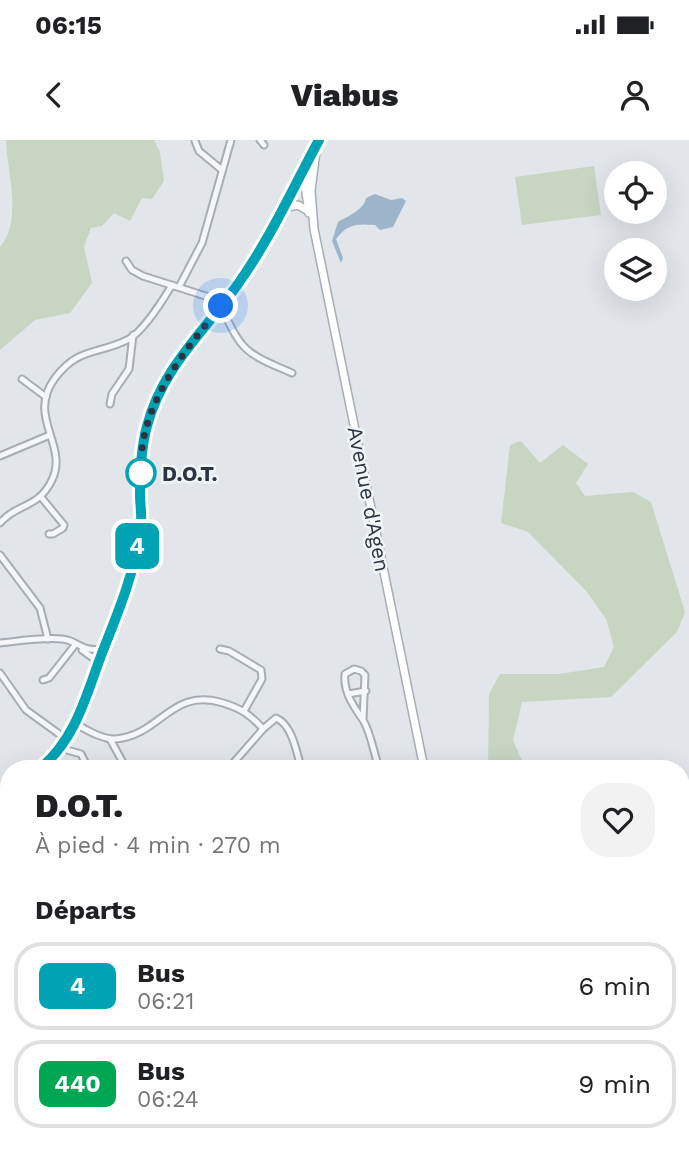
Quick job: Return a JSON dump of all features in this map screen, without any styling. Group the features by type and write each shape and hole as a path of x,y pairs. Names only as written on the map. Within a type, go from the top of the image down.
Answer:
{"main road":[{"path":"314,229 304,186 311,155 320,140"},
{"path":"49,760 76,724 135,558 141,522 142,449 149,421 173,367 257,255 282,208 304,186 312,170 320,140"},
{"path":"304,186 314,229"},
{"path":"282,208 298,205 308,211"},
{"name":"Avenue d'Agen","path":"314,229 422,760"}],"street":[{"path":"0,523 8,515 41,497 52,480 56,462 44,413 46,397 54,379 73,359 115,345 133,335 175,286 202,243 231,140"},
{"path":"195,141 199,151 222,170"},
{"path":"126,261 132,270 143,276 215,299 222,305 237,340 248,351 292,373"},
{"path":"110,404 112,394 129,369 133,335"},
{"path":"22,379 46,397"},
{"path":"0,456 50,435"},
{"path":"41,497 64,525 57,532 49,534"},
{"path":"0,555 40,607 48,639"},
{"path":"0,643 64,639 93,659 97,667"},
{"path":"77,646 91,650 104,649"},
{"path":"43,680 49,678 77,646"},
{"path":"220,649 229,651 261,670 262,679 244,711"},
{"path":"363,720 358,716 348,694 344,677 354,669 365,675 363,720 376,760"},
{"path":"0,673 26,710 66,739"},
{"path":"348,694 366,691"},
{"path":"117,750 118,744 186,701 217,701 251,715 262,729"},
{"path":"236,760 273,720 281,720 293,742 299,760"},
{"path":"76,724 110,739 122,760"},
{"path":"110,739 138,733"},
{"path":"60,748 81,754 84,760"}],"green space":[{"path":"6,140 154,140 160,152 164,181 152,199 142,198 130,221 114,213 102,226 91,228 84,247 92,283 70,313 35,320 0,350 0,247 11,224 12,210"},
{"path":"594,166 601,215 522,225 515,177"},
{"path":"521,441 540,463 563,445 588,464 576,483 585,496 633,492 651,502 685,612 677,632 611,697 522,702 513,740 522,760 488,760 489,694 500,674 559,674 604,667 614,647 606,619 587,592 528,532 501,523 510,445"}],"water":[{"path":"375,194 391,200 402,198 406,201 393,227 380,230 375,225 358,225 349,227 340,234 336,239 343,258 341,263 332,241 338,222 355,212 366,198"}],"bus line":[{"name":"4","path":"50,760 76,724 131,575 141,522 142,449 159,395 173,367 191,341 239,283 257,255 319,140"}],"place":[{"name":"D.O.T.","path":"141,473"}],"route":[{"path":"141,473 142,449 159,395 173,367 191,341 221,306"}]}
